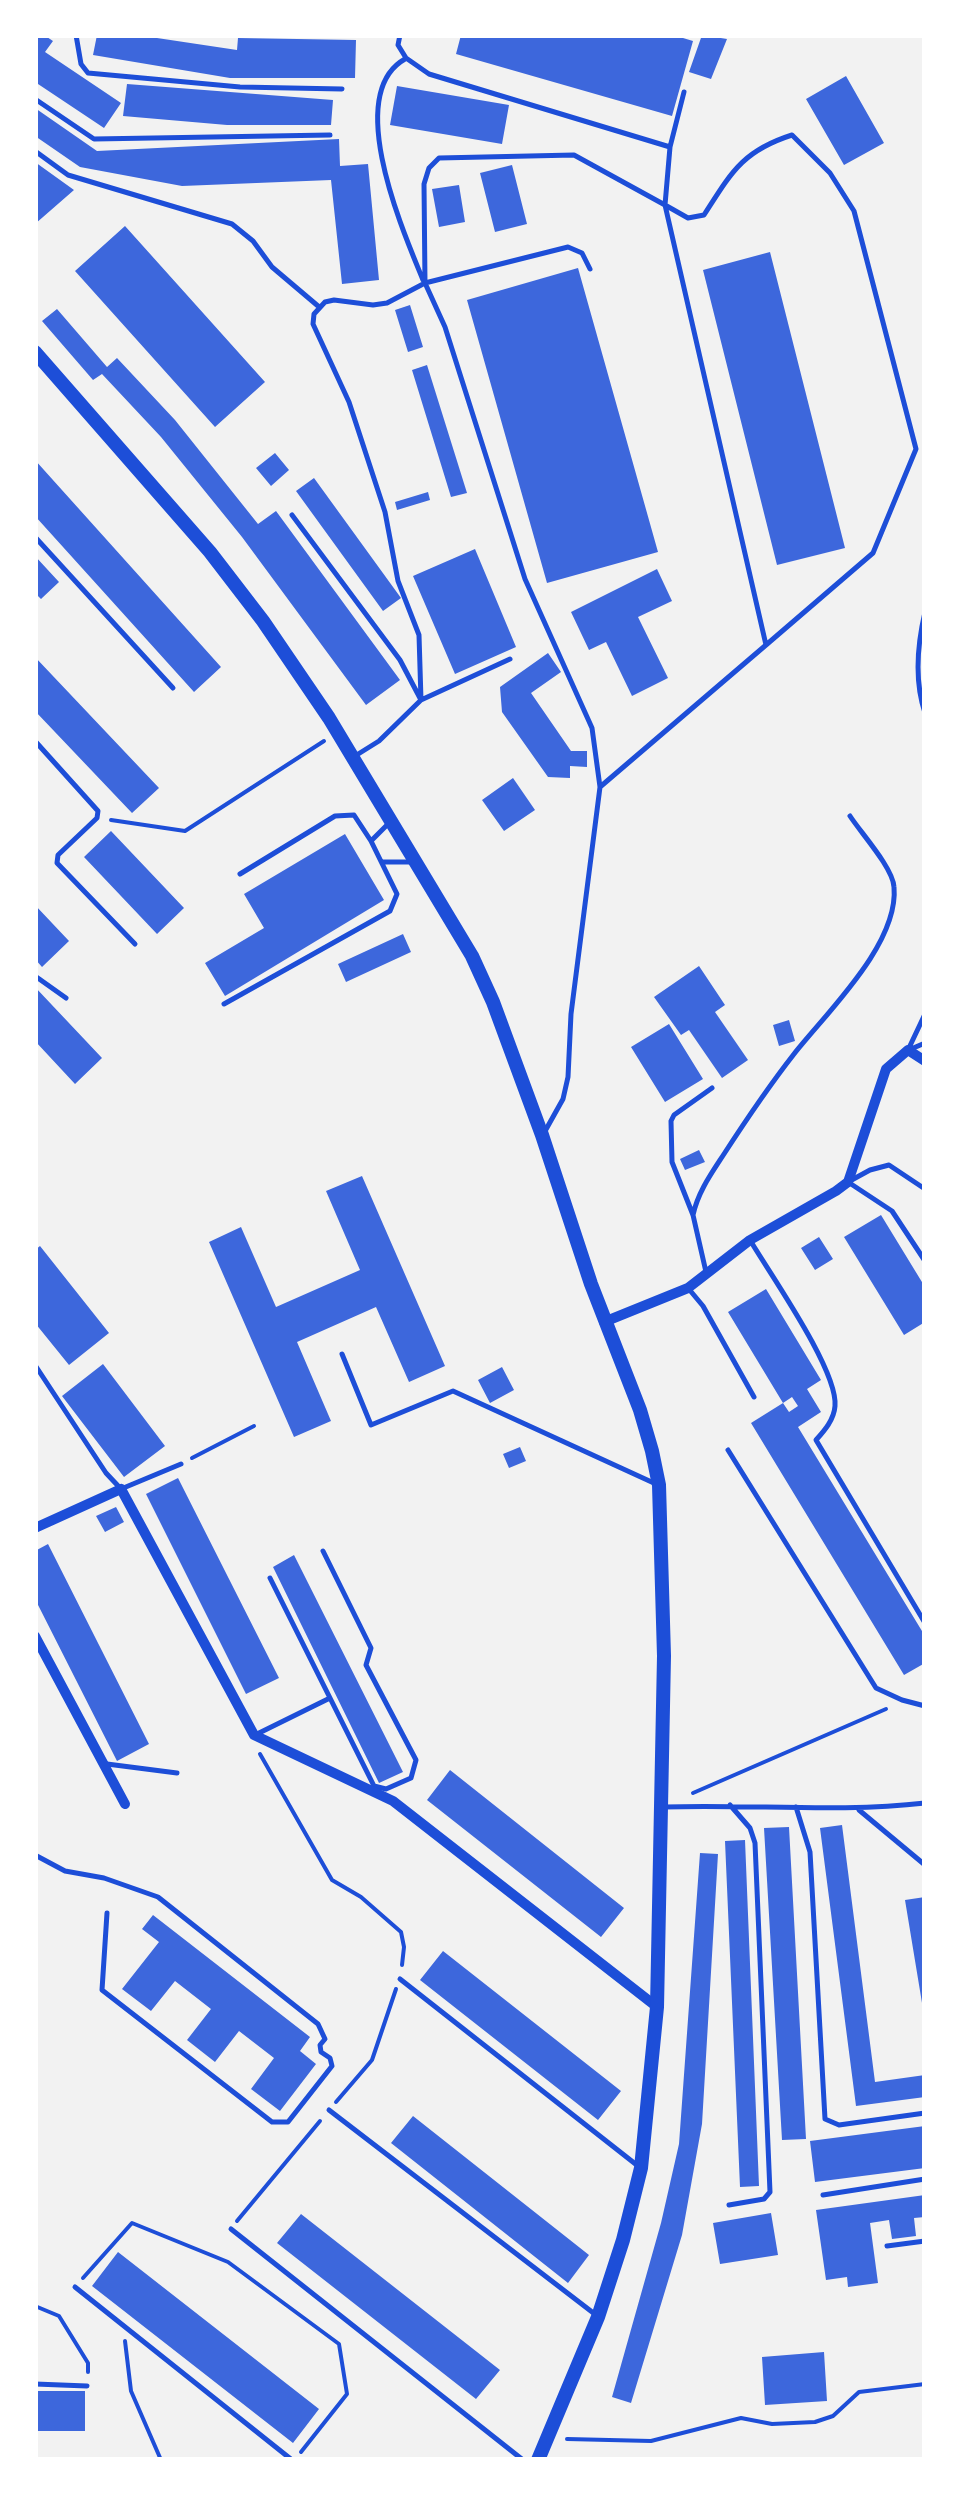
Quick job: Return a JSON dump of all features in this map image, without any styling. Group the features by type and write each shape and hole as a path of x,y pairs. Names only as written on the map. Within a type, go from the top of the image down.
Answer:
{"street":[{"path":"35,352 210,552 263,621 338,733 472,956 542,1135 604,1322 640,1410 659,1485 664,1656 657,2007 641,2168 598,2317 538,2460"},
{"path":"604,1322 688,1288 750,1240 848,1182 886,1068 908,1050 925,1061"},
{"path":"35,1528 121,1488 254,1735 393,1801 657,2007"},
{"path":"35,1636 125,1804"}],"lane":[{"path":"76,35 80,64 88,74 240,86 342,89"},
{"path":"400,35 398,45 406,58 429,74 670,147"},
{"path":"406,58 392,66 380,92 378,135 398,221 445,327 526,579 592,728 600,787 568,1077 556,1117 542,1135"},
{"path":"684,92 670,147 666,205 766,645"},
{"path":"35,99 94,139 330,135"},
{"path":"425,282 424,184 429,168 440,158 574,154 688,218 704,215 735,168 762,145 792,135 830,174 854,211 916,449 873,553 600,787"},
{"path":"35,151 68,174 232,224 253,241 272,267 318,306"},
{"path":"318,306 334,300 373,305 387,302 425,282 568,247 582,253 590,269"},
{"path":"318,306 313,324 366,449 386,512 398,581 419,636 421,700"},
{"path":"292,515 400,660 421,700"},
{"path":"35,537 174,688"},
{"path":"925,612 918,690 925,713"},
{"path":"352,758 379,741 421,700 510,659"},
{"path":"35,741 95,805 97,818 55,859 135,944"},
{"path":"224,1004 390,910 398,894 372,841 354,815 335,816 240,874"},
{"path":"693,1215 702,1189 742,1127 792,1056 862,972 880,941 892,908 894,884 850,816"},
{"path":"372,841 390,822"},
{"path":"383,862 416,862"},
{"path":"35,976 66,998"},
{"path":"908,1050 925,1014"},
{"path":"908,1050 925,1043"},
{"path":"707,1274 693,1215 672,1162 672,1121 674,1115 712,1088"},
{"path":"925,1189 889,1165 848,1182 892,1211 925,1262"},
{"path":"750,1240 829,1374 835,1406 828,1426 816,1440 925,1623"},
{"path":"688,1288 703,1306 754,1397"},
{"path":"342,1354 370,1425 453,1391 659,1485"},
{"path":"35,1365 106,1473 121,1488 181,1464"},
{"path":"728,1450 876,1688 925,1706"},
{"path":"270,1578 374,1786 394,1786 411,1778 416,1760 366,1665 371,1648 324,1551"},
{"path":"254,1735 330,1698"},
{"path":"104,1764 178,1773"},
{"path":"393,1801 394,1786"},
{"path":"662,1807 730,1805 859,1810 925,1803"},
{"path":"729,2204 764,2199 770,2192 755,1843 750,1828 730,1805"},
{"path":"796,1807 810,1852 825,2119 839,2125 925,2113"},
{"path":"859,1810 925,1865"},
{"path":"35,1855 65,1871 104,1878 158,1896 318,2024 325,2040 320,2045 321,2052 330,2058 332,2066 288,2122 272,2122 102,1990 107,1913"},
{"path":"400,1979 641,2168"},
{"path":"330,2110 598,2317"},
{"path":"824,2195 925,2179"},
{"path":"231,2229 523,2460"},
{"path":"887,2246 925,2241"},
{"path":"75,2287 294,2460"},
{"path":"35,2384 87,2386"}],"path":[{"path":"97,818 185,831 338,733"},
{"path":"181,1464 254,1426"},
{"path":"662,1807 874,1715"},
{"path":"231,2229 372,2060 400,1979 404,1948 401,1932 374,1907 332,1880 259,1752 254,1735"},
{"path":"75,2287 132,2223 228,2262 339,2344 347,2394 294,2460"},
{"path":"35,2306 59,2316 88,2363 87,2386"},
{"path":"123,2324 130,2391 161,2460"},
{"path":"548,2436 651,2440 740,2418 772,2424 815,2422 833,2416 859,2392 925,2384"}],"building":[{"path":"35,35 53,41 45,52 121,103 104,128 35,82"},
{"path":"97,35 137,35 237,50 238,38 356,40 355,78 230,78 93,55"},
{"path":"461,35 673,35 693,41 672,116 456,54"},
{"path":"702,35 727,39 711,79 689,72"},
{"path":"846,76 884,143 844,165 806,99"},
{"path":"127,84 333,100 331,125 227,125 123,116"},
{"path":"397,86 509,105 502,144 390,125"},
{"path":"35,108 97,151 339,139 340,166 368,164 379,280 342,284 331,180 182,186 80,167 35,136"},
{"path":"35,162 74,190 35,224"},
{"path":"512,165 527,224 495,232 480,173"},
{"path":"459,185 465,222 439,227 432,189"},
{"path":"125,226 265,382 215,427 75,271"},
{"path":"770,252 845,548 777,565 703,270"},
{"path":"578,268 658,552 547,583 467,300"},
{"path":"410,305 423,347 408,352 395,310"},
{"path":"57,309 107,367 117,358 175,420 258,524 276,511 400,680 366,705 242,537 161,437 102,374 93,380 42,321"},
{"path":"427,365 467,493 451,497 412,370"},
{"path":"275,453 289,470 271,486 256,468"},
{"path":"35,460 221,667 194,692 35,516"},
{"path":"314,478 401,598 383,611 296,491"},
{"path":"428,492 430,500 397,510 395,502"},
{"path":"475,549 516,647 455,674 413,576"},
{"path":"35,556 59,582 41,599 35,593"},
{"path":"657,569 672,601 638,617 668,678 632,696 606,642 589,650 571,612"},
{"path":"548,653 561,672 531,693 571,751 587,751 587,767 570,766 570,778 548,777 502,712 500,687"},
{"path":"35,657 159,788 132,813 35,711"},
{"path":"513,778 535,810 504,831 482,800"},
{"path":"111,831 184,908 157,934 84,857"},
{"path":"345,834 384,900 225,996 205,963 264,928 244,894"},
{"path":"35,905 69,941 42,967 35,959"},
{"path":"403,934 411,952 346,982 338,964"},
{"path":"699,966 725,1005 715,1012 748,1060 722,1078 689,1030 681,1035 654,997"},
{"path":"35,987 102,1058 75,1084 35,1041"},
{"path":"789,1020 795,1041 779,1046 773,1025"},
{"path":"669,1024 703,1079 665,1102 631,1047"},
{"path":"699,1150 705,1162 685,1170 680,1159"},
{"path":"362,1176 445,1366 409,1382 376,1307 297,1342 331,1421 294,1437 209,1242 241,1227 276,1307 360,1270 326,1191"},
{"path":"881,1215 925,1287 925,1322 904,1335 844,1237"},
{"path":"819,1237 833,1259 815,1270 801,1248"},
{"path":"40,1246 109,1333 69,1365 35,1323 35,1250"},
{"path":"766,1289 821,1380 807,1389 821,1412 798,1427 925,1636 925,1663 904,1675 751,1423 783,1403 728,1312","holes":["792,1397 798,1406 789,1412 783,1403"]},
{"path":"103,1364 165,1446 124,1477 62,1396"},
{"path":"502,1367 514,1390 490,1403 478,1380"},
{"path":"520,1447 526,1461 509,1468 503,1454"},
{"path":"178,1478 279,1678 246,1694 146,1494"},
{"path":"116,1507 124,1522 105,1532 96,1516"},
{"path":"48,1544 149,1744 117,1761 35,1599 35,1551"},
{"path":"294,1555 403,1772 379,1783 273,1567"},
{"path":"450,1770 624,1908 601,1937 427,1800"},
{"path":"842,1825 875,2082 925,2075 925,2097 856,2106 820,1828"},
{"path":"789,1827 806,2139 782,2140 764,1828"},
{"path":"745,1840 759,2186 740,2187 725,1841"},
{"path":"700,1853 718,1854 702,2124 682,2235 631,2403 612,2397 679,2144"},
{"path":"925,1897 925,2009 923,2009 905,1900"},
{"path":"153,1915 310,2037 300,2051 316,2064 280,2111 251,2089 274,2058 239,2031 215,2062 187,2040 211,2009 175,1981 151,2011 122,1989 159,1942 142,1929"},
{"path":"443,1951 621,2091 598,2120 420,1980"},
{"path":"413,2116 589,2255 568,2283 391,2143"},
{"path":"925,2126 925,2168 815,2182 810,2141"},
{"path":"925,2195 925,2217 914,2218 916,2236 892,2239 889,2220 870,2223 878,2283 848,2287 847,2277 826,2280 816,2210"},
{"path":"771,2213 778,2255 720,2264 713,2223"},
{"path":"301,2214 500,2370 476,2399 277,2243"},
{"path":"118,2252 319,2409 293,2443 92,2286"},
{"path":"824,2352 827,2401 765,2405 762,2357"},
{"path":"35,2391 85,2391 85,2431 35,2431"}]}
